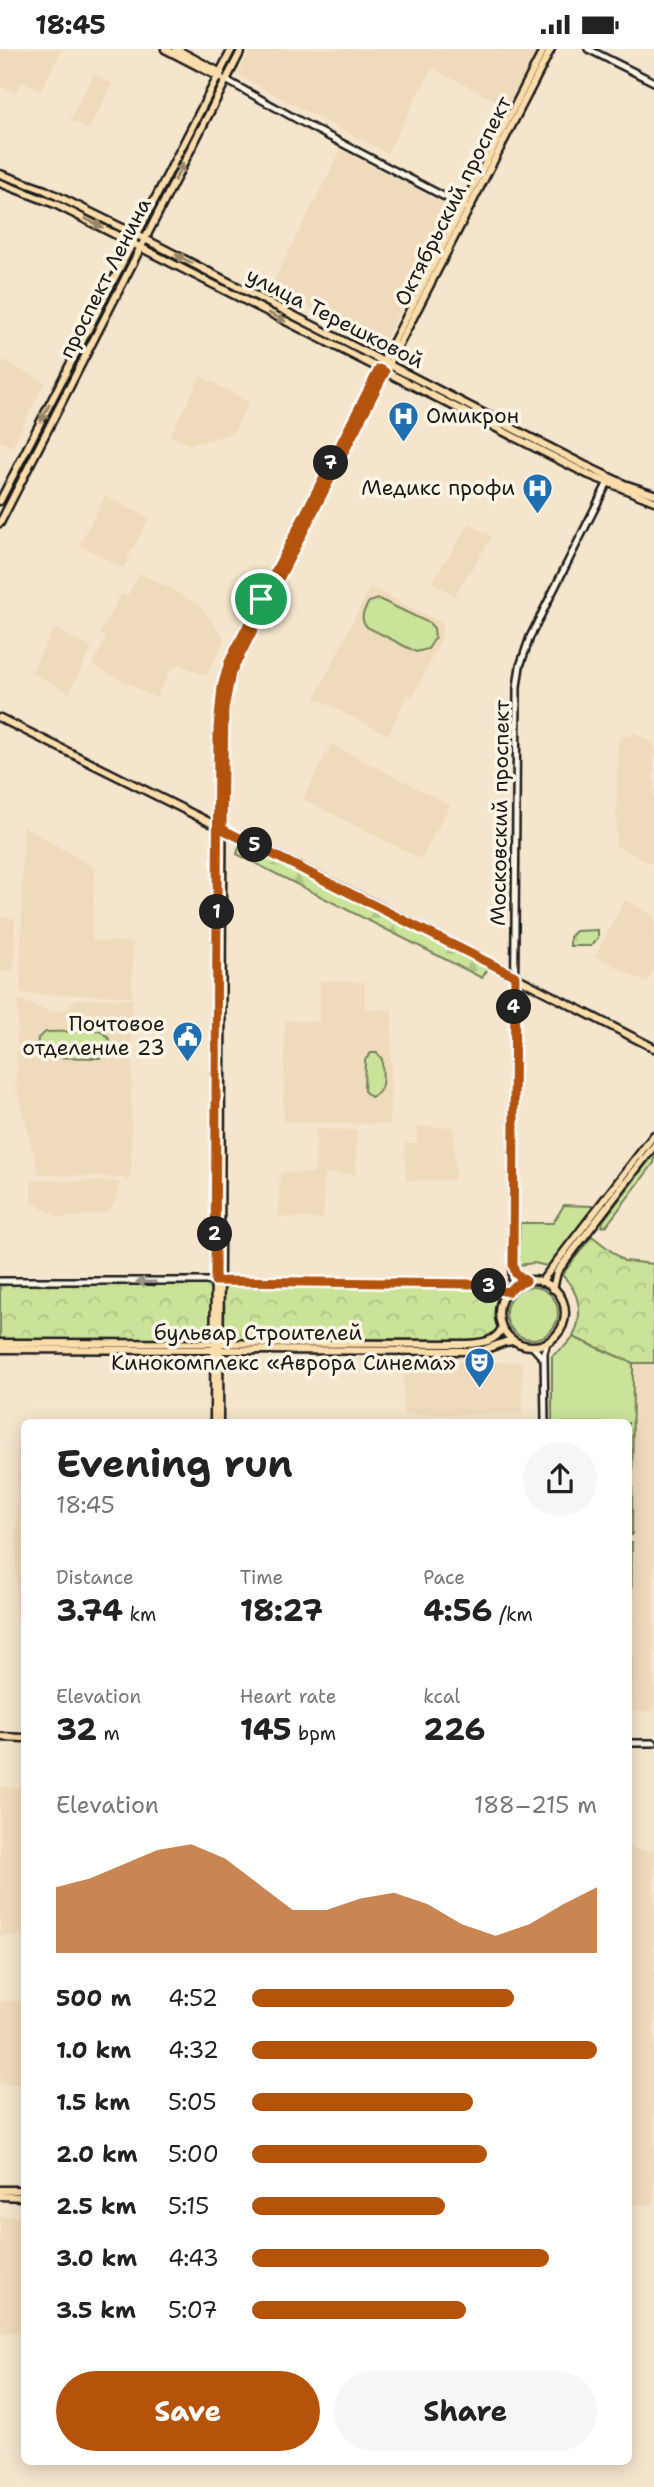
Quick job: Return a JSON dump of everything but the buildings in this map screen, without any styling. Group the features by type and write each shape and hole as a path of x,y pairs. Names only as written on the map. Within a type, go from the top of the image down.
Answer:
{"main road":[{"path":"165,49 219,74"},
{"path":"176,49 226,80"},
{"name":"проспект Ленина","path":"0,501 232,49"},
{"name":"проспект Ленина","path":"0,523 242,49"},
{"name":"Октябрьский проспект","path":"466,208 544,49"},
{"name":"Октябрьский проспект","path":"216,1419 219,827 224,709 231,673 384,367 551,49"},
{"name":"улица Терешковой","path":"0,174 45,190 145,239 607,484 654,501"},
{"name":"улица Терешковой","path":"0,183 55,204 592,469 654,494"},
{"path":"61,381 65,386 62,402"},
{"path":"0,718 654,1048"},
{"path":"541,1282 654,1135"},
{"path":"553,1289 557,1272 654,1146"},
{"path":"526,1281 541,1282 553,1289 562,1302 564,1319 557,1334 547,1342 531,1346 514,1341 502,1328 499,1309 510,1290 526,1281"},
{"name":"бульвар Строителей","path":"0,1349 477,1343 496,1338 502,1328"},
{"name":"бульвар Строителей","path":"0,1343 467,1351 483,1350 514,1341"},
{"path":"0,1737 21,1738"},
{"path":"0,2189 21,2190"},
{"path":"0,2196 21,2197"}],"street":[{"path":"588,49 654,82"},
{"path":"226,80 309,127 466,208"},
{"name":"Московский проспект","path":"510,1290 513,1269 517,687 520,666 530,637 607,484"},
{"path":"513,1269 526,1281"},
{"path":"0,1281 474,1284 510,1290"},
{"path":"545,1419 544,1360 547,1342"},
{"path":"531,1346 544,1360"},
{"path":"632,1743 654,1743"}],"shaded area":[{"path":"0,49 62,49 41,91 22,81 15,93 0,86"},
{"path":"251,49 538,49 508,107 432,68 387,153 237,75"},
{"path":"94,74 113,84 88,130 70,119"},
{"path":"341,150 453,208 382,345 270,287"},
{"path":"0,359 45,382 12,447 0,442"},
{"path":"201,376 249,402 233,433 189,445 170,435"},
{"path":"105,496 149,518 123,568 79,545"},
{"path":"470,523 492,537 454,596 432,582"},
{"path":"140,573 200,605 225,639 206,676 179,664 173,667 156,698 92,665 106,638 100,634 121,594 127,596"},
{"path":"370,587 442,623 442,637 413,697 408,694 388,735 315,698"},
{"path":"54,628 92,648 69,692 31,672"},
{"path":"633,732 654,743 654,865 616,846 618,742 622,735 630,737"},
{"path":"331,744 450,805 421,859 303,799"},
{"path":"23,825 95,869 92,941 133,942 132,996 20,994"},
{"path":"625,900 654,916 654,970 647,983 595,956"},
{"path":"0,917 15,918 14,971 0,971"},
{"path":"320,981 365,982 365,1009 392,1010 390,1124 283,1122 285,1021 319,1022"},
{"path":"18,999 50,1012 65,1010 76,999 132,999 131,1172 127,1182 122,1178 39,1174 16,1087"},
{"path":"417,1127 454,1127 455,1180 406,1181 405,1143 417,1143"},
{"path":"316,1129 357,1130 356,1174 324,1173 323,1219 279,1217 280,1172 315,1173"},
{"path":"31,1180 119,1182 118,1194 105,1213 60,1218 31,1202"},
{"path":"404,1362 523,1362 522,1414 403,1414"},
{"path":"633,1363 654,1363 654,1711 632,1711"},
{"path":"17,1448 21,1448 21,1621 16,1621"},
{"path":"0,1787 21,1788 21,1936 0,1936"},
{"path":"632,1848 654,1852 654,2204 632,2205"},
{"path":"0,2001 21,2001 21,2084 0,2084"},
{"path":"21,2216 21,2332 0,2333 0,2217"}],"green space":[{"path":"379,599 434,628 435,638 428,649 416,652 367,627 363,621 364,612 369,602"},
{"path":"241,841 491,964 482,978 237,854"},
{"path":"598,930 598,938 591,946 570,946 570,937 576,931"},
{"path":"99,1031 110,1040 109,1051 100,1058 42,1057 37,1049 38,1038 46,1032"},
{"path":"371,1053 377,1053 382,1059 383,1076 382,1086 376,1095 371,1097 364,1091 365,1060"},
{"path":"654,1154 654,1163 606,1226 602,1227 603,1221"},
{"path":"564,1205 592,1206 595,1209 551,1267 534,1263 518,1265 520,1223 553,1223"},
{"path":"592,1236 624,1261 654,1264 654,1363 633,1363 573,1337 578,1320 578,1304 573,1289 562,1275"},
{"path":"0,1285 207,1285 212,1291 212,1332 210,1337 204,1340 0,1339"},
{"path":"227,1286 475,1287 499,1293 495,1308 498,1329 495,1335 474,1340 230,1339 225,1336 224,1331 224,1290"},
{"path":"532,1287 542,1289 550,1295 556,1303 556,1323 550,1331 542,1337 532,1339 522,1337 514,1331 508,1323 506,1313 508,1303 514,1295 522,1289"},
{"path":"573,1337 633,1363 632,1535 632,1419 552,1419 552,1356"}],"place":[{"name":"Омикрон","path":"403,443"},
{"name":"Медикс профи","path":"538,515"},
{"name":"Почтовое отделение 23","path":"188,1063"},
{"name":"Кинокомплекс «Аврора Синема»","path":"479,1390"}],"route":[{"path":"379,369 385,372 231,673 224,709 222,829 515,976 513,1269 526,1281 507,1292 474,1284 215,1281 219,709 229,662 261,599 379,369"}]}
